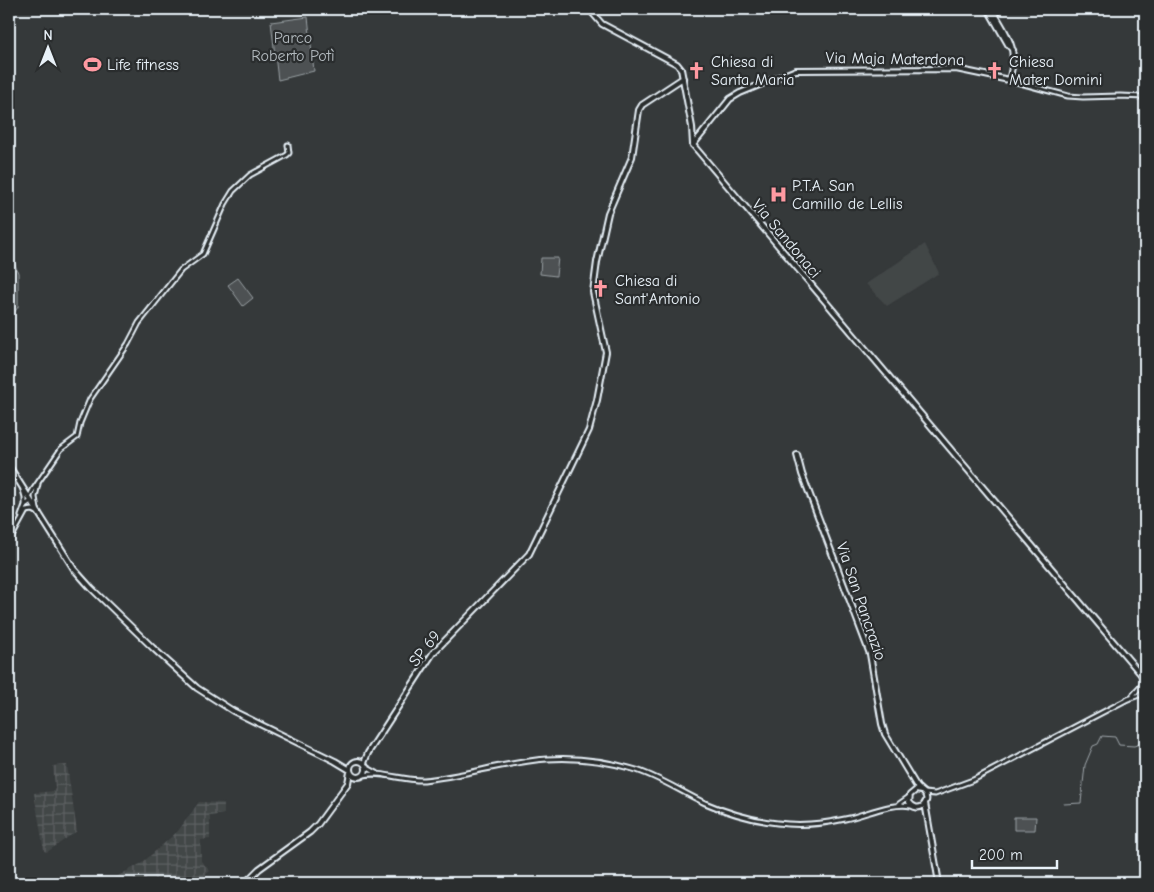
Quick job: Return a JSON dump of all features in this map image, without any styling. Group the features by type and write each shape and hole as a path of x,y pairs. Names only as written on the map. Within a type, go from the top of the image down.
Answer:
{"main road":[{"path":"589,9 602,24 677,64 681,69 692,127 693,145"},
{"path":"988,9 1013,50"},
{"path":"992,9 1012,44 1014,62 1009,80"},
{"name":"Via Maja Materdona","path":"693,145 730,99 796,70 956,69 1009,80"},
{"name":"SP 69","path":"368,753 433,653 529,554 588,430 597,400 606,352 593,292 608,213 630,163 639,110 647,102 683,78"},
{"name":"Via Sandonaci","path":"693,145 1144,681"},
{"name":"Via San Pancrazio","path":"797,455 802,474 870,654 885,734 914,782 923,792"},
{"path":"9,466 74,569 153,648 197,688 232,711 335,761 357,777"},
{"path":"1144,681 1145,692"},
{"path":"348,783 352,764 368,753"},
{"path":"245,883 259,869 310,832 318,824 348,783 364,775 368,753"},
{"path":"335,761 352,764"},
{"path":"356,761 365,765"},
{"path":"914,782 910,796 912,806 916,808 921,807 926,802"},
{"path":"910,796 916,790 923,792 938,883"},
{"path":"921,807 928,815"}],"street":[{"path":"1009,80 1068,96 1143,97 1145,103"},
{"path":"9,542 26,511 39,481 61,449 77,437 80,423 90,399 128,344 139,323 181,270 203,254 225,204 233,192 250,175 287,155 289,153 288,146"},
{"path":"20,484 34,491"},
{"path":"20,484 25,497 21,519"},
{"path":"34,491 38,513"},
{"path":"24,505 30,500"},
{"path":"26,511 33,510 38,513"},
{"path":"1128,699 1144,681"},
{"path":"926,802 1145,692"},
{"path":"364,775 380,775 413,780 444,778 545,759 574,759 603,762 634,769 724,811 779,824 824,823 845,820 896,806 912,806"},
{"path":"365,765 380,775"},
{"path":"923,792 931,794 943,792"},
{"path":"896,806 910,796"}],"shaded area":[{"path":"925,244 939,273 887,306 866,284"},
{"path":"67,765 77,831 47,852 44,851 34,793 54,791 53,766"},
{"path":"199,802 224,803 224,814 210,816 210,839 201,840 201,861 210,871 196,883 105,883 142,863 178,831"}],"green space":[{"name":"Parco Roberto Potì","path":"308,17 314,71 278,80 271,22"},
{"path":"541,258 558,258 556,276 540,274"},
{"path":"238,278 253,298 243,306 228,285"},
{"path":"1014,817 1036,817 1035,830 1014,830"}],"waterway":[{"path":"9,248 18,273 18,307 9,320"},
{"path":"1064,804 1081,803 1085,765 1093,746 1098,744 1102,736 1115,737 1119,745 1134,746 1145,742"}],"place":[{"name":"Life fitness","path":"93,64"},
{"name":"Chiesa di Santa Maria","path":"697,70"},
{"name":"Chiesa Mater Domini","path":"995,70"},
{"name":"P.T.A. San Camillo de Lellis","path":"778,194"},
{"name":"Chiesa di Sant'Antonio","path":"601,289"}]}
